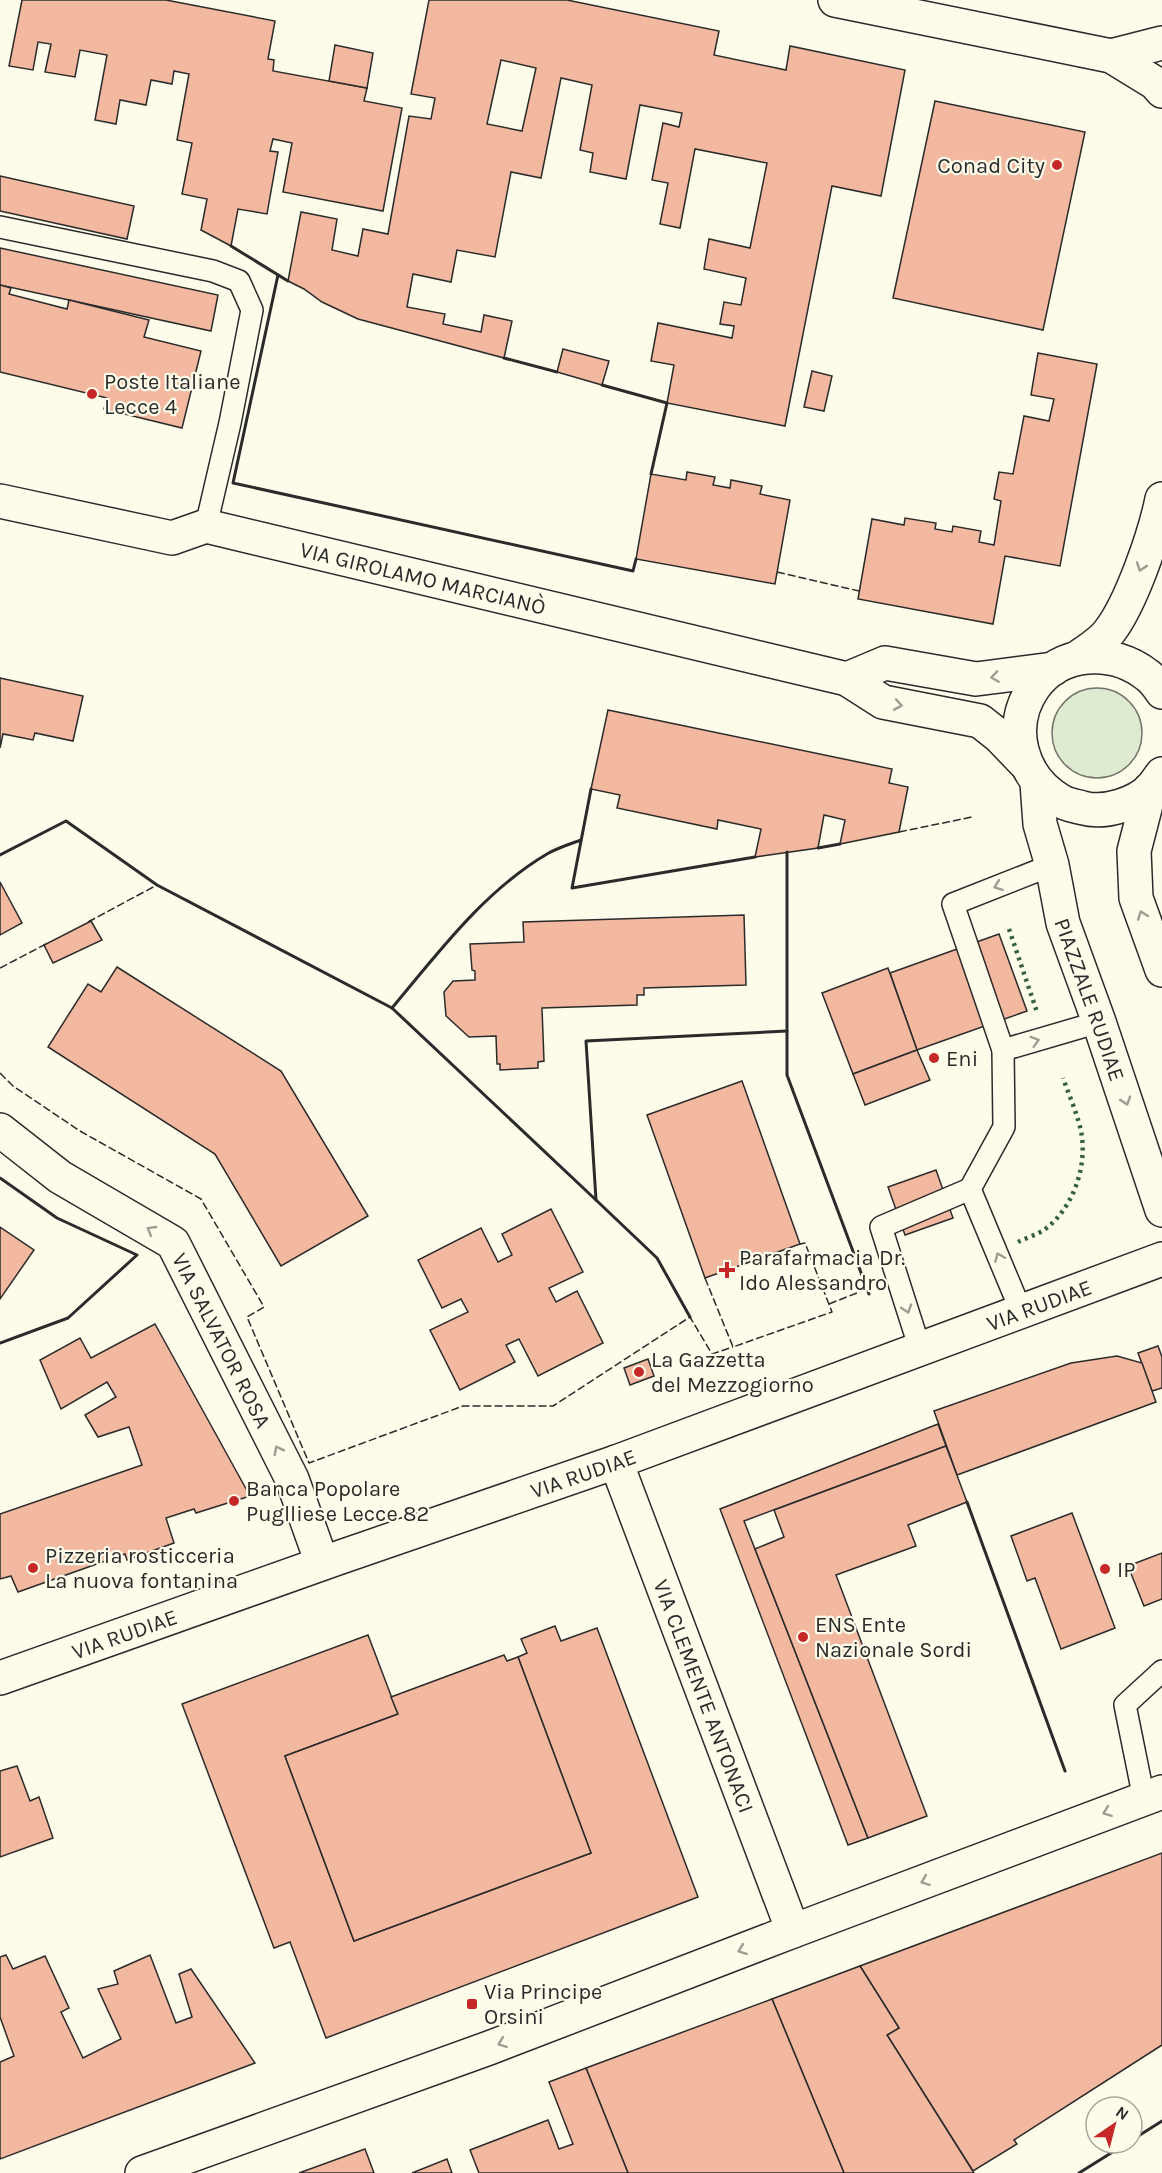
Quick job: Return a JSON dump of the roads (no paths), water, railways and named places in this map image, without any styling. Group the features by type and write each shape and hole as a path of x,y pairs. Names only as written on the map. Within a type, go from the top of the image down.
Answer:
{"street":[{"path":"835,0 1110,56 1155,83 1162,90"},
{"path":"1110,56 1162,43"},
{"path":"0,501 172,538 206,526"},
{"name":"PIAZZALE RUDIAE","path":"1161,514 1138,575 1121,613 1109,632 1096,644 1065,663 1034,687 1022,710 1019,736 1031,772 1040,824 1052,865 1064,923 1162,1210"},
{"name":"VIA GIROLAMO MARCIANÒ","path":"206,526 847,679 883,702 980,721 999,736 1031,772"},
{"path":"847,679 885,663 976,679 1102,656 1127,662 1149,676 1162,692"},
{"path":"1031,772 1062,802 1093,810 1124,806 1156,782"},
{"path":"1156,782 1134,851 1136,898 1162,970"},
{"name":"VIA SALVATOR ROSA","path":"0,1130 60,1177 173,1243 292,1479 322,1563"},
{"name":"VIA RUDIAE","path":"0,1678 322,1563 616,1462 1162,1259"},
{"name":"VIA CLEMENTE ANTONACI","path":"616,1462 793,1930"},
{"path":"142,2173 489,2048 793,1930 1153,1795"}],"lane":[{"path":"0,227 213,271 239,281 252,310 230,423 206,526"},
{"path":"920,1349 881,1227 970,1190 1004,1127 1003,1050 953,904 1052,865"},
{"path":"1003,1050 1099,1022"},
{"path":"970,1190 1021,1311"},
{"path":"1153,1795 1125,1705 1162,1671"}],"place":[{"name":"Conad City","path":"1057,165"},
{"name":"Poste Italiane Lecce 4","path":"92,394"},
{"name":"Eni","path":"934,1058"},
{"name":"Parafarmacia Dr. Ido Alessandro","path":"727,1270"},
{"name":"La Gazzetta del Mezzogiorno","path":"639,1372"},
{"name":"Banca Popolare Puglliese Lecce 82","path":"234,1501"},
{"name":"Pizzeria rosticceria La nuova fontanina","path":"33,1568"},
{"name":"IP","path":"1105,1569"},
{"name":"ENS Ente Nazionale Sordi","path":"803,1637"},
{"name":"Via Principe Orsini","path":"472,2004"}]}
